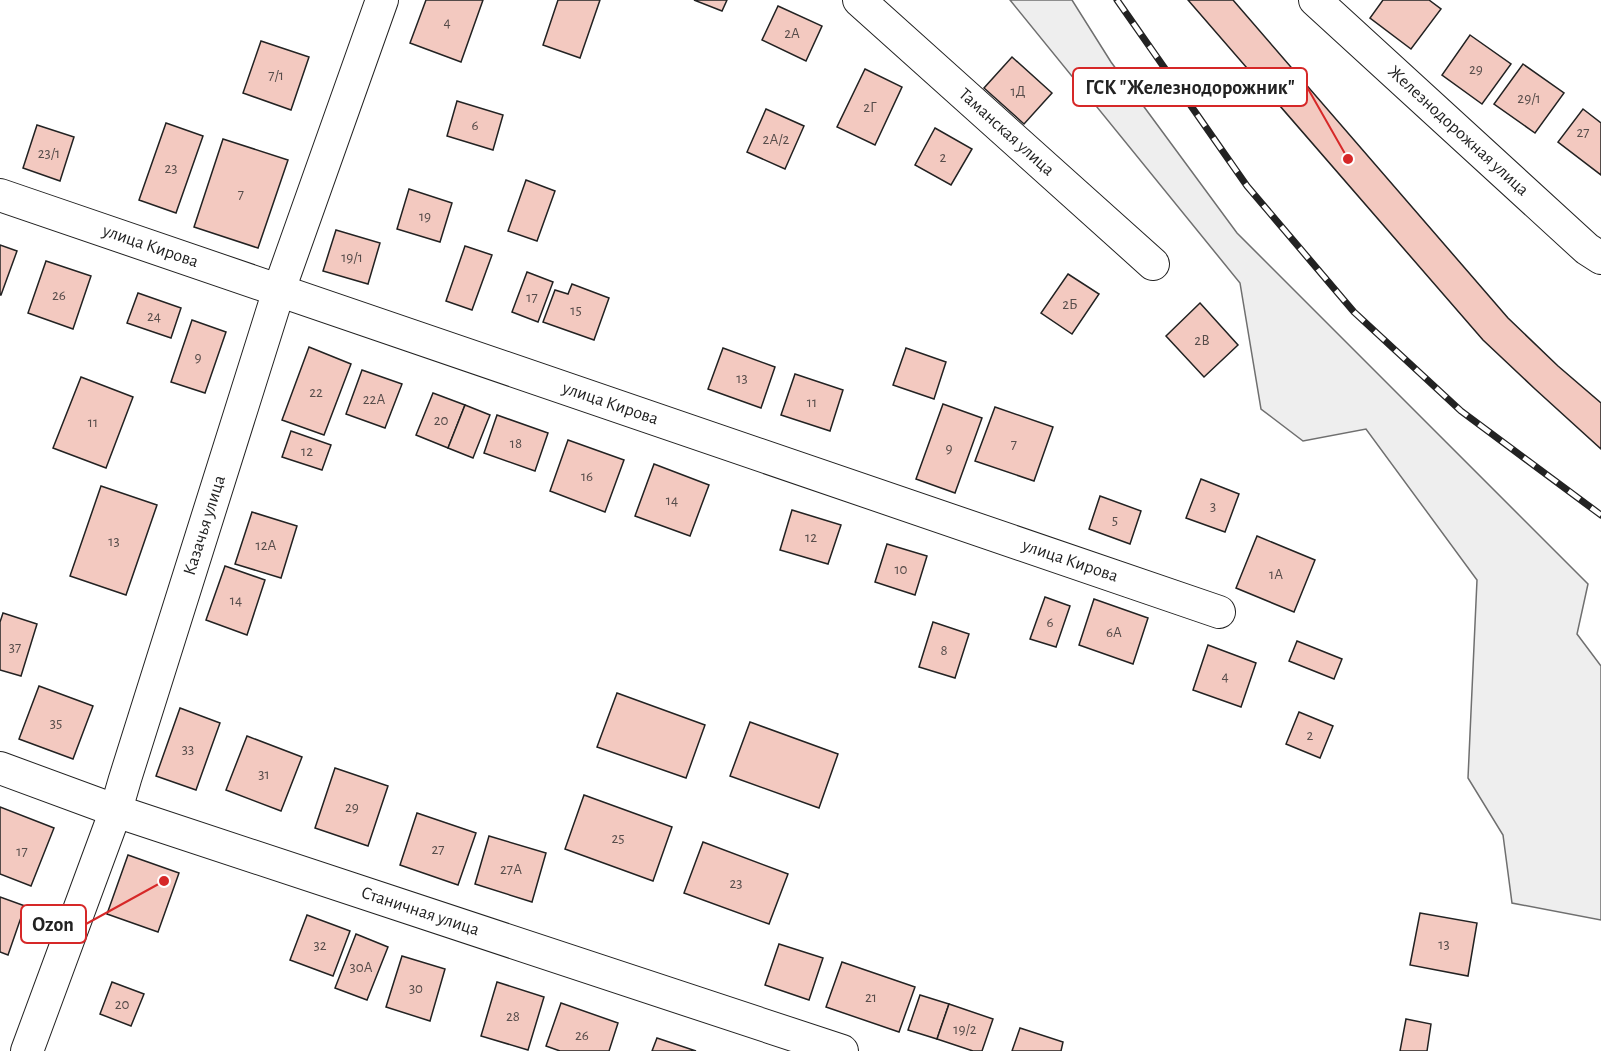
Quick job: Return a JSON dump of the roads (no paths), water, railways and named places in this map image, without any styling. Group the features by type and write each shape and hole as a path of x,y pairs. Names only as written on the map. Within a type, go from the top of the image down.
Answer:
{"street":[{"name":"Казачья улица","path":"27,1051 116,810 279,290 382,0"},
{"name":"Таманская улица","path":"859,0 1152,264"},
{"name":"Железнодорожная улица","path":"1315,0 1578,241 1601,258"},
{"name":"улица Кирова","path":"0,195 1219,612"},
{"name":"Станичная улица","path":"0,768 116,810 842,1051"}],"railway":[{"path":"1117,0 1247,186 1354,312 1461,411 1601,515"}],"place":[{"name":"ГСК \"Железнодорожник\"","path":"1348,159"},
{"name":"Ozon","path":"164,881"}]}
